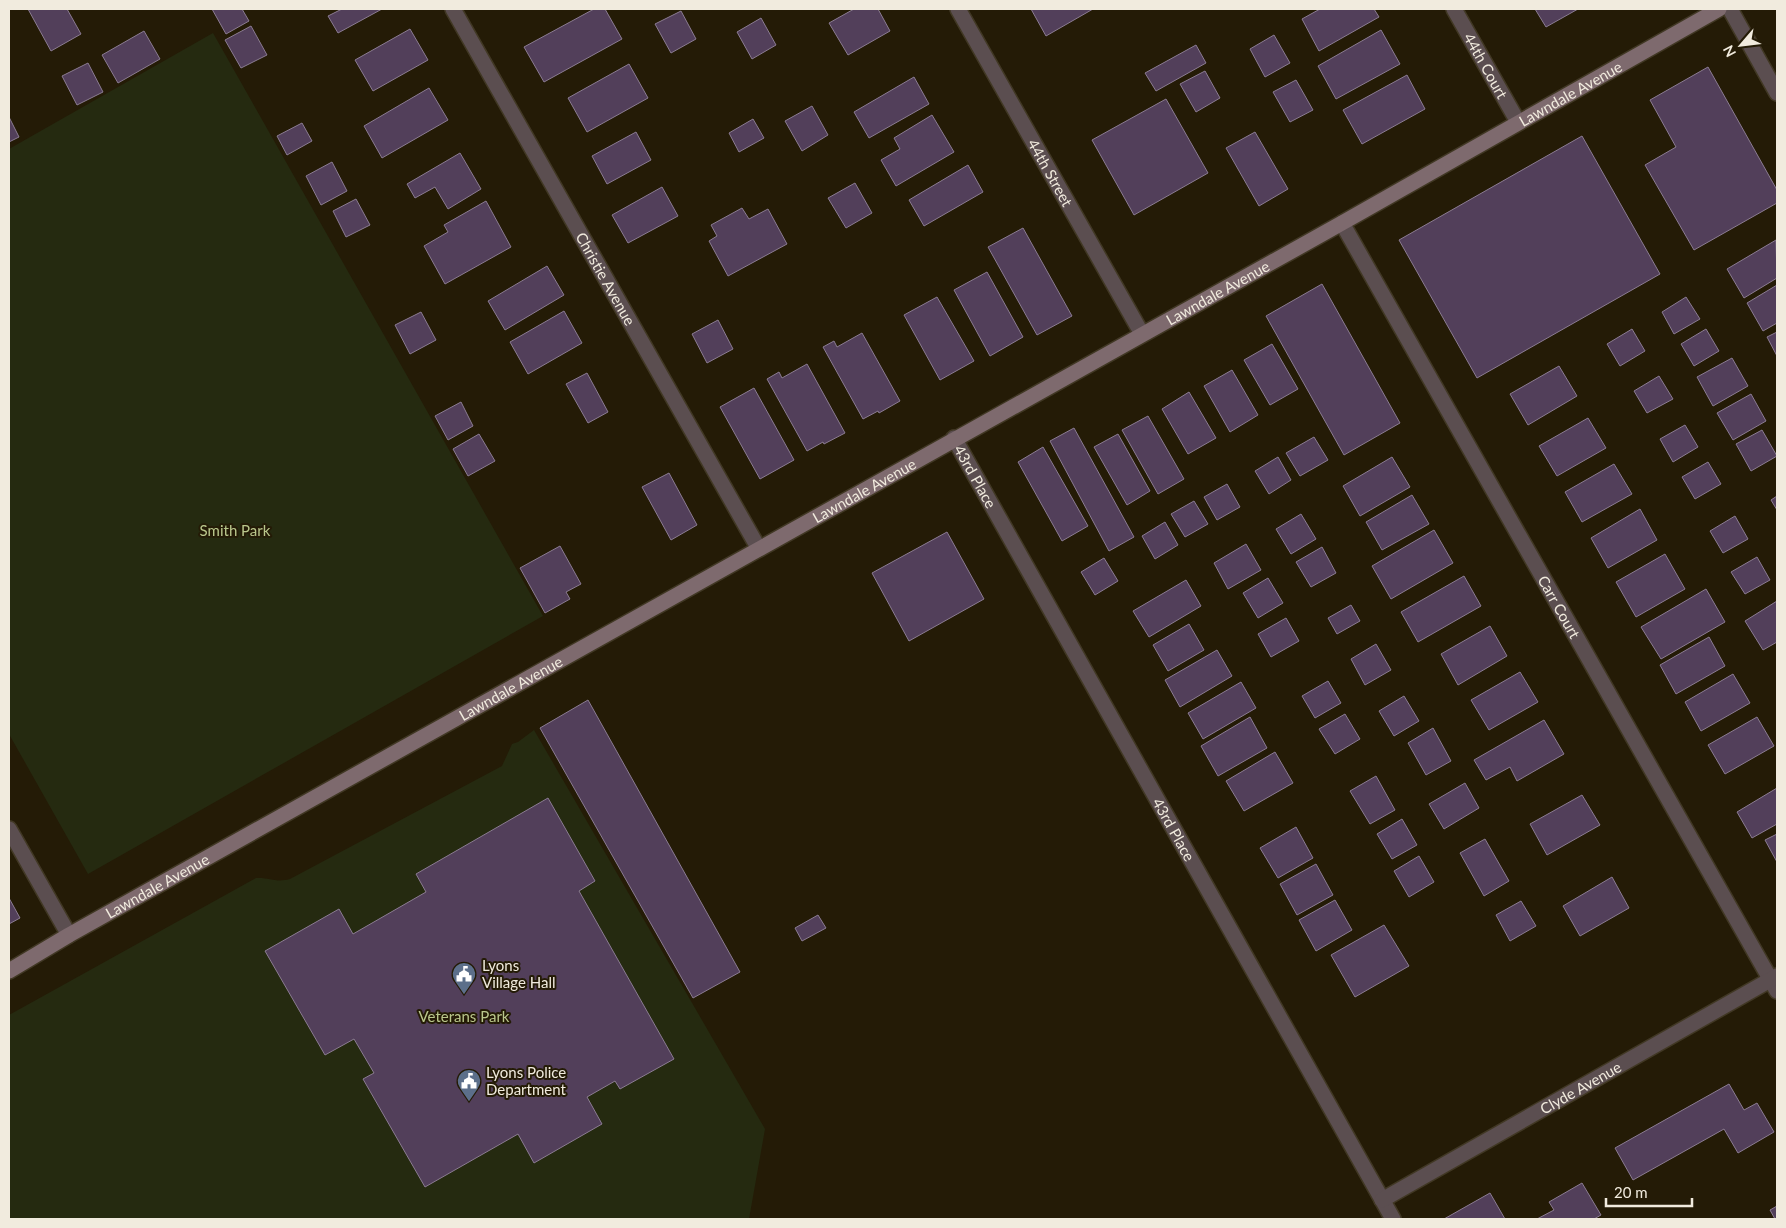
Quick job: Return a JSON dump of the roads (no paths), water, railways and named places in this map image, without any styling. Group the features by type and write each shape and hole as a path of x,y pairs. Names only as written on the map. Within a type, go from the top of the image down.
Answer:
{"street":[{"name":"Christie Avenue","path":"453,9 759,549"},
{"name":"44th Street","path":"958,9 1142,334"},
{"name":"44th Court","path":"1454,9 1518,122"},
{"name":"Lawndale Avenue","path":"9,971 69,935 954,438 1342,223 1719,9"},
{"path":"1730,9 1777,93"},
{"name":"Carr Court","path":"1342,223 1775,982"},
{"name":"43rd Place","path":"954,438 1393,1219"},
{"path":"9,829 69,935"},
{"name":"Clyde Avenue","path":"1382,1200 1775,982"}],"place":[{"name":"Lyons Village Hall","path":"464,995"},
{"name":"Lyons Police Department","path":"469,1102"}],"park label":[{"name":"Smith Park","path":"235,530"},
{"name":"Veterans Park","path":"464,1016"}]}
